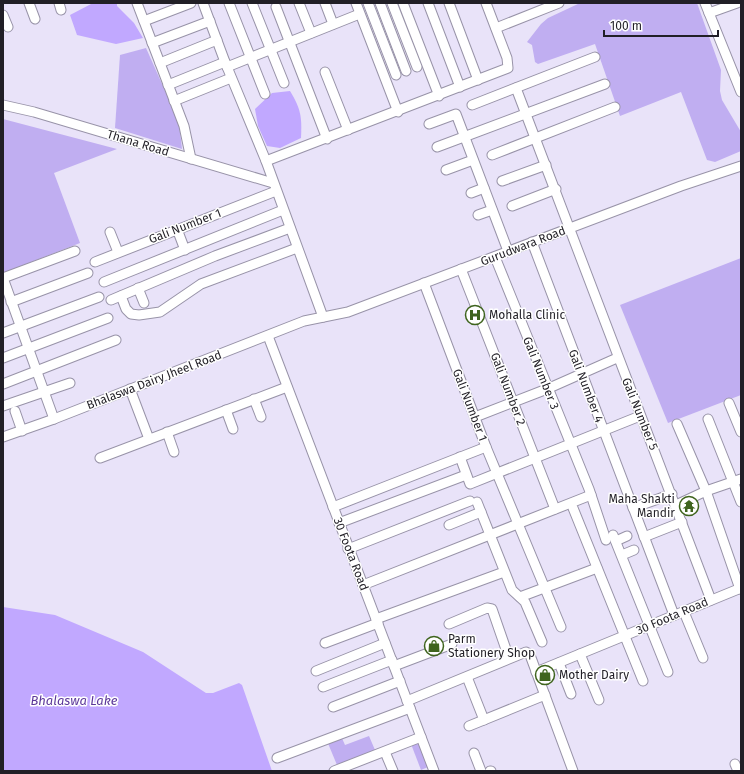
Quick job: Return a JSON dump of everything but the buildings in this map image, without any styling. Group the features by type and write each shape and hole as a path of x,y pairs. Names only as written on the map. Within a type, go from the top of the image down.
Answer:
{"street":[{"path":"29,3 35,18"},
{"path":"137,3 188,139 191,158"},
{"path":"144,21 191,3"},
{"path":"203,3 231,78 266,161 274,187 323,317"},
{"path":"229,3 265,94"},
{"path":"252,3 284,83"},
{"path":"299,3 311,33"},
{"path":"325,3 333,24"},
{"path":"356,3 398,112"},
{"path":"368,3 396,75"},
{"path":"380,3 406,71"},
{"path":"392,3 416,67"},
{"path":"403,3 439,96"},
{"path":"428,3 460,87"},
{"path":"449,3 478,80"},
{"path":"266,161 328,139 508,68 507,58 486,3"},
{"path":"496,28 560,3"},
{"path":"705,3 741,92"},
{"path":"709,13 737,3"},
{"path":"275,5 328,139"},
{"path":"3,15 8,27"},
{"path":"168,85 250,57 357,15"},
{"path":"152,43 210,21"},
{"path":"373,47 414,31"},
{"path":"160,63 217,40"},
{"path":"472,105 595,57"},
{"path":"385,79 426,63"},
{"path":"325,72 348,130"},
{"path":"174,101 231,78"},
{"path":"437,147 605,84"},
{"name":"Gali Number 5","path":"516,88 556,190 617,358 672,494 711,600"},
{"name":"Thana Road","path":"3,105 41,114 191,158 274,187"},
{"path":"492,155 614,107"},
{"path":"428,124 456,114 508,251"},
{"path":"446,170 473,160"},
{"path":"502,182 546,164"},
{"name":"Gurudwara Road","path":"304,321 348,312 681,186 741,166"},
{"name":"Gali Number 1","path":"95,262 177,229 274,187"},
{"path":"471,193 484,188"},
{"path":"512,206 556,190"},
{"path":"104,282 283,210"},
{"path":"478,215 492,210"},
{"path":"111,300 189,266 290,228"},
{"path":"177,229 189,266"},
{"path":"110,232 118,252"},
{"name":"Gali Number 4","path":"532,242 674,616"},
{"path":"121,296 126,309 131,314 139,315 160,312 201,284 297,248"},
{"path":"54,420 37,371 4,287 3,278 75,251"},
{"name":"Gali Number 3","path":"495,256 547,389 590,492 612,538"},
{"name":"Gali Number 2","path":"461,270 555,510"},
{"path":"11,302 88,273"},
{"name":"Gali Number 1","path":"424,283 496,474 561,627"},
{"path":"138,288 144,303"},
{"path":"3,333 99,297"},
{"path":"3,358 108,318"},
{"name":"Bhalaswa Dairy Jheel Road","path":"3,437 54,420 304,321"},
{"name":"30 Foota Road","path":"268,336 434,771"},
{"path":"3,384 116,340"},
{"path":"475,417 547,389 617,358"},
{"path":"3,406 70,383"},
{"path":"100,458 134,441 149,439 287,386"},
{"path":"130,389 149,439"},
{"path":"254,399 261,417"},
{"path":"729,403 741,432"},
{"path":"226,410 233,429"},
{"path":"15,411 22,431"},
{"path":"460,457 470,484 640,416"},
{"path":"708,418 737,481 741,502"},
{"path":"677,424 706,491 741,588"},
{"path":"166,432 174,452"},
{"path":"333,507 486,447"},
{"path":"339,523 466,475"},
{"path":"676,505 706,491 737,481"},
{"path":"363,585 555,510 590,492"},
{"path":"633,508 672,494"},
{"path":"348,549 474,502 481,512 514,594 525,602 542,642"},
{"path":"573,508 643,681"},
{"path":"450,525 481,512"},
{"path":"643,533 682,522"},
{"path":"627,536 612,538 622,555 668,672"},
{"path":"622,555 634,550"},
{"path":"520,597 597,568"},
{"path":"324,643 504,572"},
{"name":"30 Foota Road","path":"536,672 741,588"},
{"path":"449,624 487,608 492,609 509,658"},
{"path":"684,612 703,658"},
{"path":"316,671 386,643"},
{"path":"323,687 452,644"},
{"path":"278,758 409,704 509,658 526,652 530,655 573,771"},
{"path":"580,654 599,700"},
{"path":"559,663 571,694"},
{"path":"467,677 484,720"},
{"path":"333,707 400,681"},
{"path":"469,726 545,695"},
{"path":"334,771 421,737"},
{"path":"385,752 392,771"},
{"path":"474,753 481,771"}],"shaded area":[{"path":"580,3 697,3 721,70 720,91 722,100 741,132 741,151 715,162 707,160 681,92 620,116 595,44 538,64 535,62 532,45 527,42 541,24 548,18"},
{"path":"146,48 179,122 182,149 115,128 120,55"},
{"path":"3,119 117,149 54,173 80,243 3,273"},
{"path":"741,258 741,395 668,423 620,305"},
{"path":"341,736 345,745 369,736 375,750 337,765 327,741"},
{"path":"418,741 428,767 421,770 411,744"}],"water":[{"path":"93,3 117,3 117,6 134,23 143,38 116,44 77,35 70,15"},
{"path":"290,91 300,113 301,138 280,148 267,146 258,126 255,109 272,93"},
{"name":"Bhalaswa Lake","path":"3,607 55,615 143,652 206,693 213,693 239,683 242,685 272,771 3,771"}],"place":[{"name":"Mohalla Clinic","path":"475,315"},
{"name":"Maha Shakti Mandir","path":"689,506"},
{"name":"Parm Stationery Shop","path":"434,646"},
{"name":"Mother Dairy","path":"545,675"}]}
